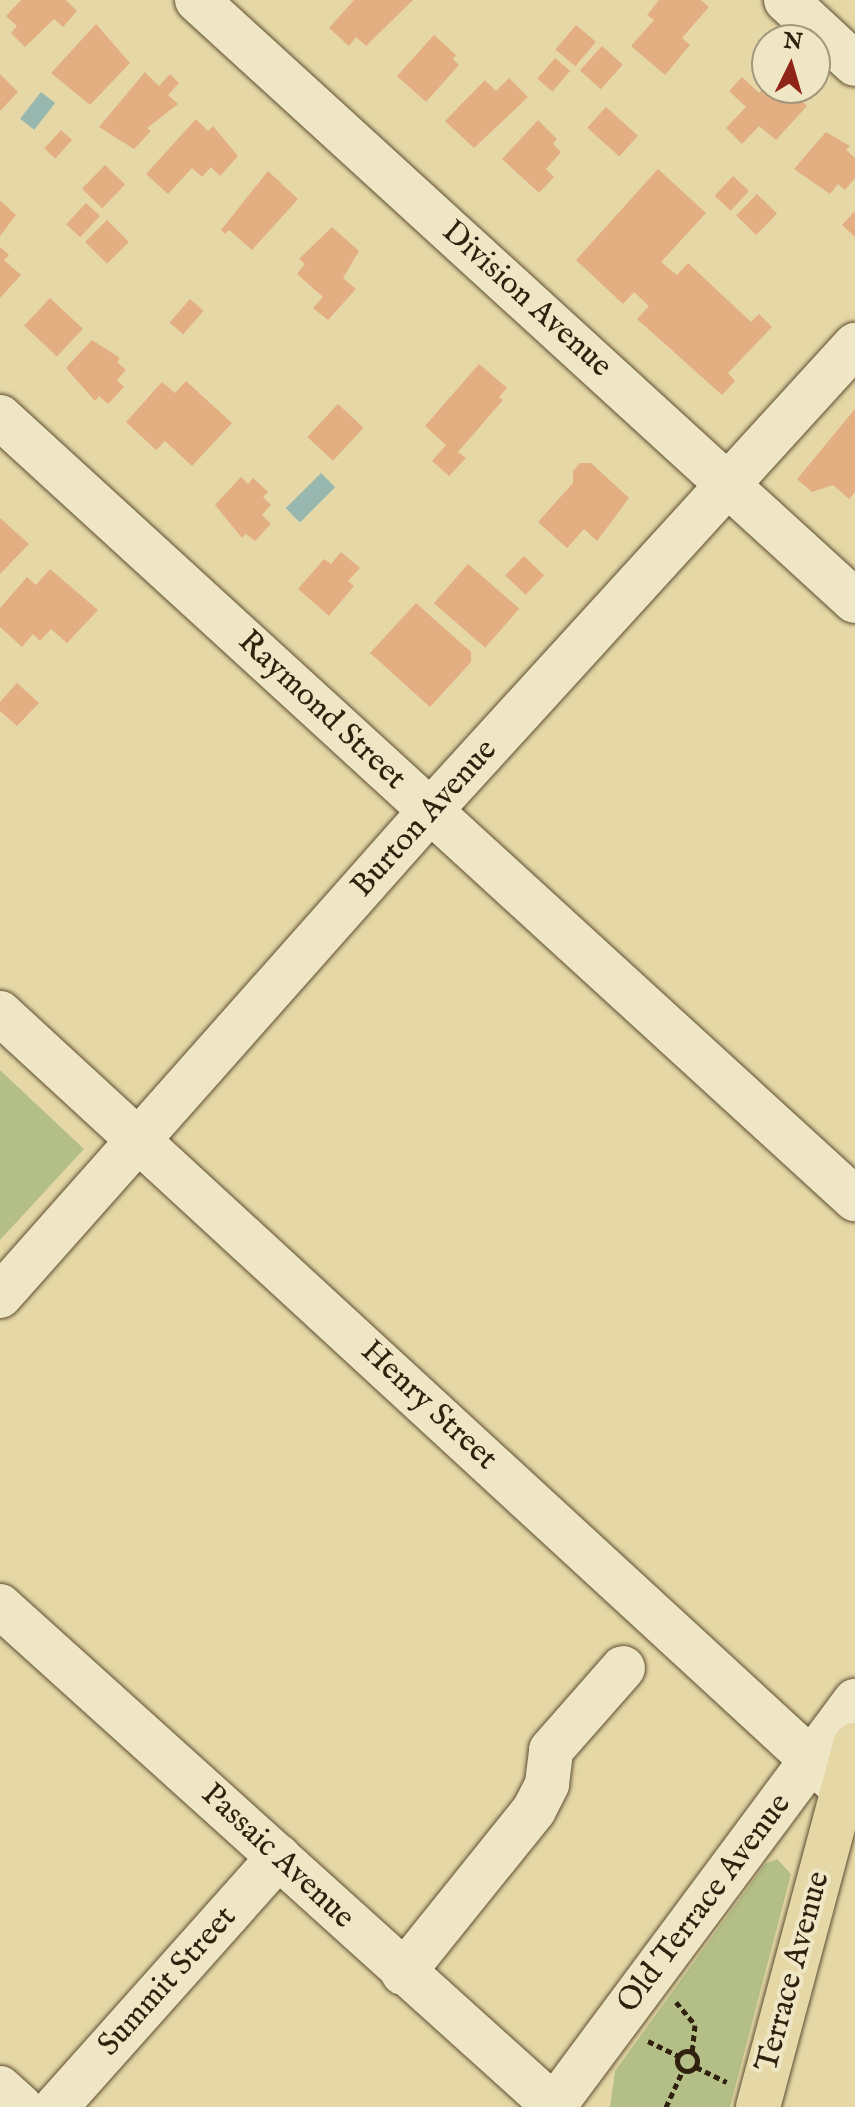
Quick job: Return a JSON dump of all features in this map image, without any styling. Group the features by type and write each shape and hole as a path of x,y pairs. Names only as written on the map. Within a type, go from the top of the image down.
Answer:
{"main road":[{"name":"Terrace Avenue","path":"748,2098 837,1782 855,1745"}],"street":[{"name":"Division Avenue","path":"197,0 855,601"},
{"path":"786,0 855,64"},
{"name":"Burton Avenue","path":"0,1296 141,1142 430,811 855,345"},
{"name":"Raymond Street","path":"0,417 855,1199"},
{"name":"Henry Street","path":"0,1013 837,1782"},
{"name":"Passaic Avenue","path":"0,1606 403,1973 554,2106"},
{"path":"403,1973 534,1810 547,1784 551,1750 623,1668"},
{"name":"Old Terrace Avenue","path":"554,2106 837,1782 855,1701"},
{"name":"Summit Street","path":"56,2107 279,1857"},
{"path":"0,2088 21,2107"}],"path":[{"path":"666,1994 692,2015 692,2052 696,2067"},
{"path":"636,2035 679,2056 692,2052"},
{"path":"666,2107 683,2070 679,2056"},
{"path":"683,2070 696,2067 748,2098"}],"green space":[{"path":"0,1070 84,1149 0,1240"},
{"path":"777,1859 791,1874 730,2107 610,2107 615,2071 765,1864"}],"water":[{"path":"41,92 55,103 34,130 20,119"},
{"path":"321,473 335,487 300,522 286,508"}],"building":[{"path":"21,0 66,0 77,11 63,27 54,19 25,47 11,33 17,26 6,16"},
{"path":"354,0 413,0 366,46 356,37 349,46 329,28"},
{"path":"659,0 701,0 709,7 682,38 690,45 665,75 631,46 654,20 647,15"},
{"path":"96,24 130,63 90,105 51,73"},
{"path":"576,25 596,42 575,66 555,50"},
{"path":"434,35 456,55 453,59 459,65 426,102 397,76"},
{"path":"602,46 623,65 601,89 580,71"},
{"path":"555,58 570,71 552,91 537,78"},
{"path":"145,72 159,86 170,74 179,83 168,95 178,104 147,128 151,131 134,149 99,127"},
{"path":"0,74 18,92 0,111"},
{"path":"742,77 751,85 751,104 807,106 776,140 759,126 742,144 726,128 746,107 729,91"},
{"path":"509,78 528,97 474,148 445,121 485,80 496,91"},
{"path":"606,107 638,136 619,157 587,128"},
{"path":"196,119 208,131 213,126 238,156 220,176 211,167 202,177 192,168 168,194 146,174"},
{"path":"538,120 557,139 553,144 561,152 546,169 554,177 539,193 502,159"},
{"path":"61,130 72,140 55,159 44,149"},
{"path":"826,132 850,146 846,150 855,158 855,178 845,190 838,184 830,194 794,169"},
{"path":"105,165 125,184 102,208 82,189"},
{"path":"658,169 706,213 661,262 677,275 688,263 751,322 759,314 772,327 728,373 735,381 722,395 637,319 649,306 634,292 623,304 576,260"},
{"path":"268,171 298,199 252,250 229,230 225,234 221,230"},
{"path":"733,176 749,191 731,211 715,196"},
{"path":"757,194 777,213 756,235 736,216"},
{"path":"0,202 16,215 0,236"},
{"path":"86,203 100,216 80,237 66,224"},
{"path":"855,211 855,237 842,225"},
{"path":"107,220 129,242 107,264 85,242"},
{"path":"332,227 359,251 343,278 356,289 328,320 313,308 323,297 297,274 305,264 299,259"},
{"path":"0,247 9,255 4,260 21,275 0,298"},
{"path":"50,298 83,329 57,356 24,326"},
{"path":"190,299 204,311 183,334 170,322"},
{"path":"92,340 120,358 117,362 126,370 117,380 124,387 108,404 99,396 95,401 66,368"},
{"path":"479,364 507,388 499,397 503,400 458,452 466,458 449,476 432,461 446,445 425,426"},
{"path":"186,381 232,423 192,466 165,441 156,450 126,422 162,382 175,393"},
{"path":"338,404 364,428 333,461 307,437"},
{"path":"855,409 855,492 849,499 833,485 812,492 797,479"},
{"path":"580,463 591,463 629,498 597,541 584,529 567,548 538,522 573,483 573,471"},
{"path":"241,477 248,484 253,478 268,492 263,497 271,505 262,515 271,524 255,541 246,534 242,538 215,505"},
{"path":"0,518 29,544 0,574"},
{"path":"341,552 360,568 348,581 354,586 329,616 298,589 324,559 331,564"},
{"path":"524,556 544,575 525,595 505,575"},
{"path":"468,564 519,609 485,648 434,603"},
{"path":"50,569 98,610 67,643 51,629 40,641 33,634 22,647 0,627 0,608 27,577 36,585"},
{"path":"416,603 471,652 471,662 430,707 370,653"},
{"path":"17,683 39,703 17,726 0,711 0,702"}]}
